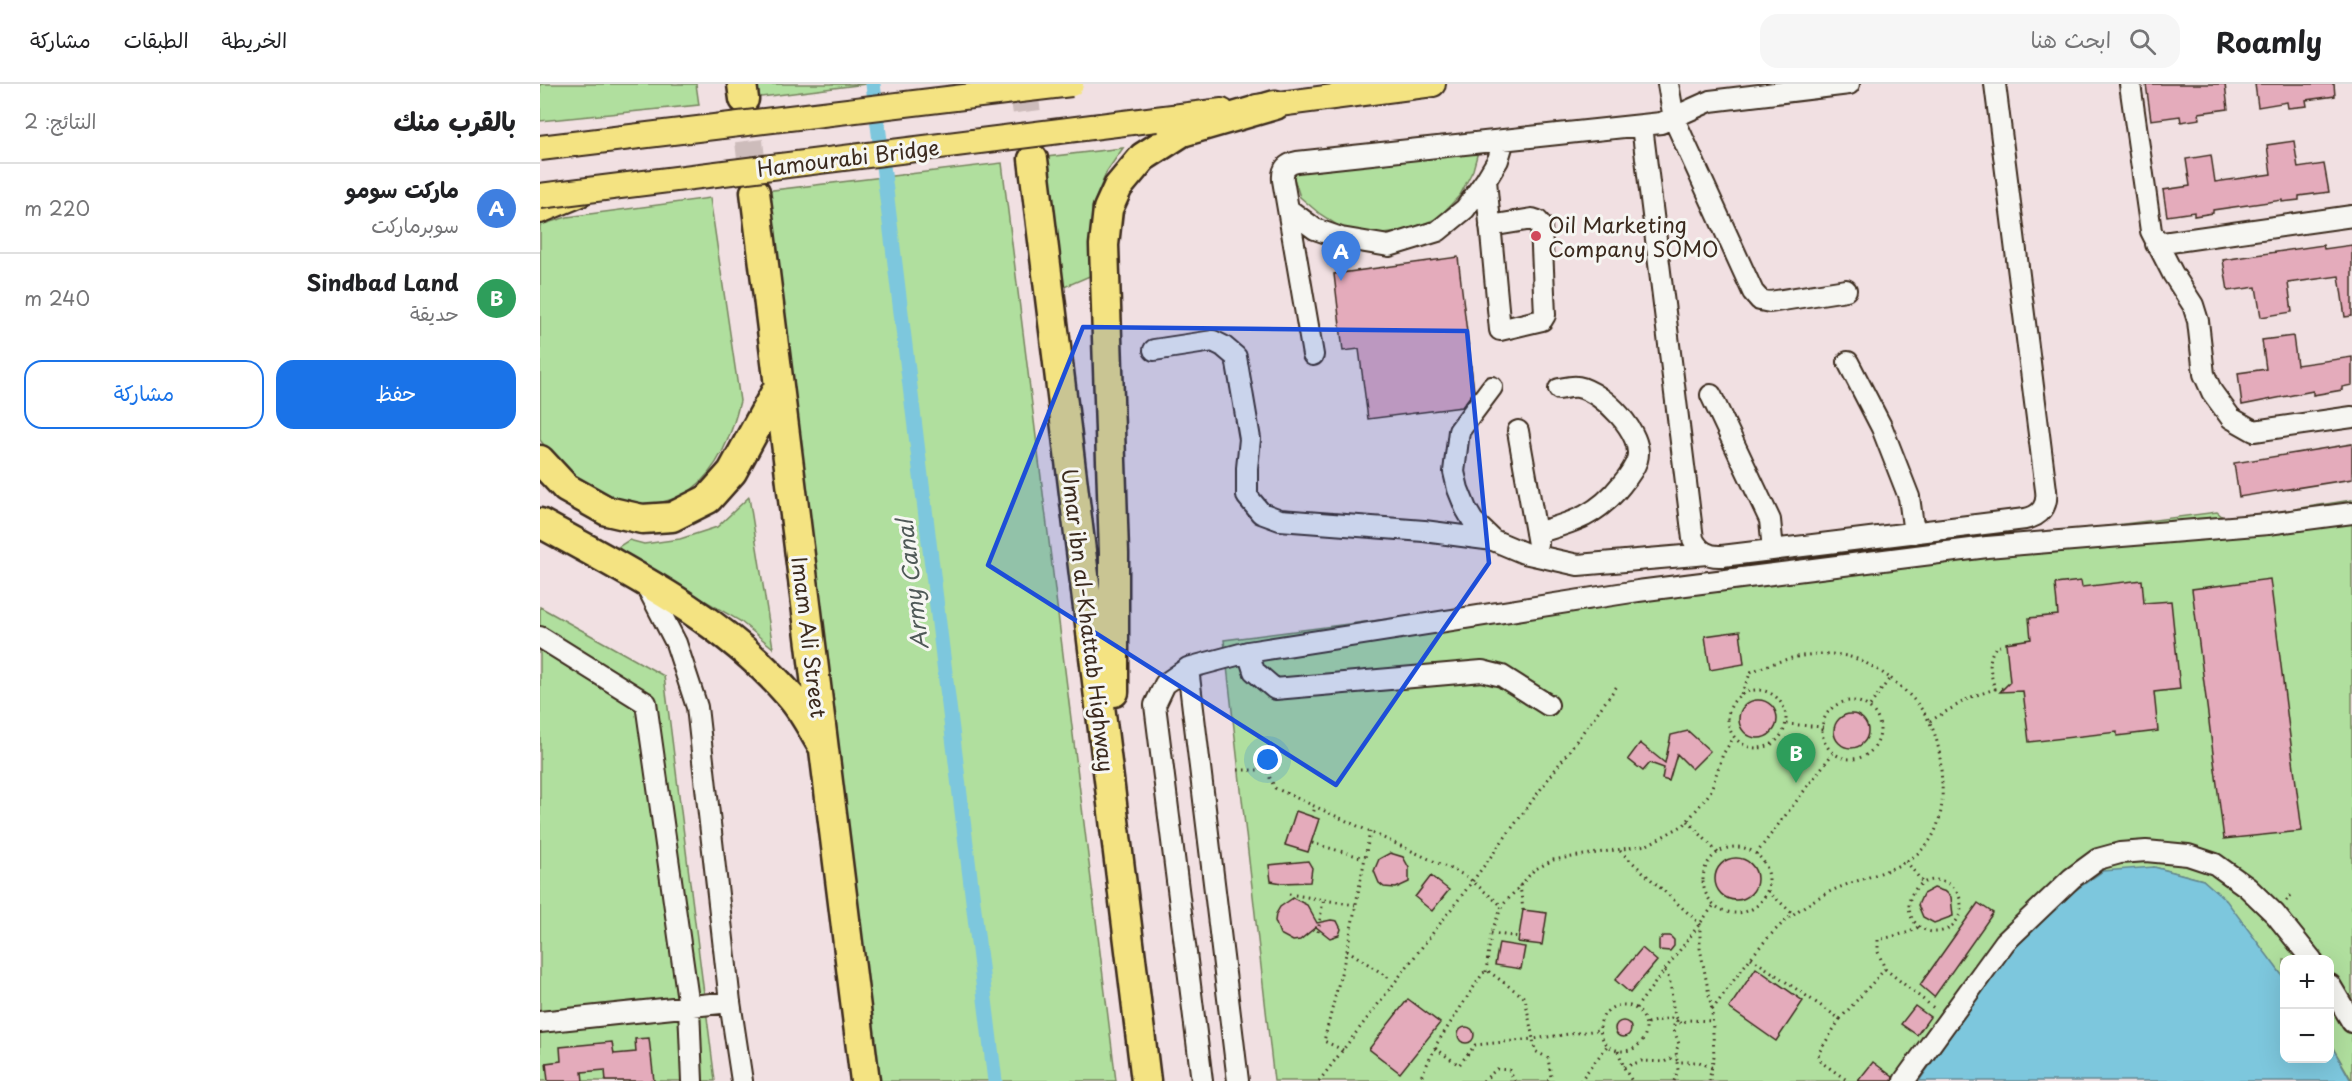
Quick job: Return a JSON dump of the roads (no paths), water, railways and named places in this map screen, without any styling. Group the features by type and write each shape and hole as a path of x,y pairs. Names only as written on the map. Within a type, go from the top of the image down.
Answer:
{"highway":[{"path":"1113,814 1114,553 1104,245 1108,209 1118,187 1143,157 1182,132 1275,105"},
{"name":"Umar ibn al-Khattab Highway","path":"1033,159 1146,1081"},
{"name":"Imam Ali Street","path":"755,192 865,1081"},
{"path":"549,469 566,488 607,511 642,519 672,517 708,500 732,472 779,386"},
{"path":"540,523 644,580 707,620 755,660 792,697 824,747"}],"main road":[{"path":"540,148 1071,84"},
{"name":"Hamourabi Bridge","path":"540,196 1434,84"},
{"path":"540,137 569,145"},
{"path":"540,212 597,188"}],"street":[{"path":"1654,84 1693,538 1701,551 1707,554"},
{"path":"1668,84 1659,122 1753,292 1760,300 1770,302 1846,290"},
{"path":"1313,355 1282,175 1285,167 1292,163 1659,122 1710,101 1850,84"},
{"path":"1154,350 1213,341 1236,357 1250,439 1246,468 1248,496 1250,502 1261,513 1280,520 1424,531 1493,540 1524,553 1578,565 1707,554 1722,556 2033,517 2045,506 2047,498 1995,84"},
{"path":"2130,84 2151,231 2156,244 2193,305 2198,321 2204,375 2212,392 2231,418 2254,431 2352,417"},
{"path":"1288,209 1315,229 1341,238 1389,246 1438,231 1465,209 1498,160 1504,140"},
{"path":"1486,180 1490,226 1500,330 1542,320 1545,315 1541,225 1532,219 1490,226"},
{"path":"2156,244 2352,216"},
{"path":"1848,362 1882,428 1906,487 1914,532"},
{"path":"1536,533 1572,523 1601,507 1632,471 1637,459 1638,443 1620,416 1590,392 1576,386 1560,389"},
{"path":"1492,387 1459,431 1454,472 1466,509 1473,521 1493,540"},
{"path":"1711,394 1770,520 1773,550"},
{"path":"1518,431 1540,556"},
{"path":"1202,1081 1155,705 1165,684 1188,668 1248,652 1661,588 1987,547 2268,524 2352,513"},
{"path":"644,580 676,643 697,707 730,1002 742,1081"},
{"path":"542,644 646,703 689,1007 692,1081"},
{"path":"1248,652 1254,671 1275,689 1482,671 1502,676 1548,705"},
{"path":"1188,668 1238,1081"},
{"path":"1904,1081 2005,942 2083,869 2098,859 2120,853 2146,851 2188,855 2215,864 2247,887 2275,914 2308,955"},
{"path":"2334,992 2352,1022"},
{"path":"540,1022 730,1002"}],"water":[{"path":"2154,867 2203,880 2226,900 2280,973 2280,1063 2334,1063 2334,1050 2351,1081 1919,1081 1987,983 2025,935 2063,899 2103,871"}],"waterway":[{"name":"Army Canal","path":"873,84 995,1081"}],"tunnel":[{"path":"1023,84 1033,159"},
{"path":"744,99 755,192"}],"place":[{"name":"Oil Marketing Company SOMO","path":"1536,236"},
{"name":"ماركت سومو","path":"1341,281"},
{"name":"Sindbad Land","path":"1796,783"}]}
